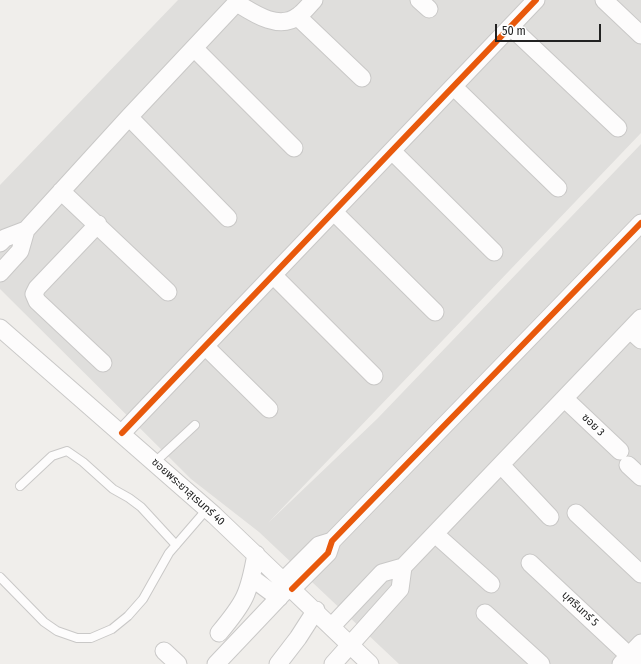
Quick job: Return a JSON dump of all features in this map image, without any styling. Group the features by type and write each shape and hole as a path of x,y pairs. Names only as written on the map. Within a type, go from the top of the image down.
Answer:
{"street":[{"path":"0,273 20,251 26,230 128,117 238,1 252,13 270,20 285,21 298,17 314,0"},
{"path":"122,433 536,0"},
{"path":"604,0 641,36"},
{"path":"298,17 362,78"},
{"path":"511,27 618,128"},
{"path":"194,48 294,148"},
{"path":"454,87 558,188"},
{"path":"128,117 228,218"},
{"path":"392,151 494,252"},
{"path":"61,191 98,224 168,292"},
{"path":"334,212 435,312"},
{"path":"216,664 286,588 328,554 332,541 641,223"},
{"path":"98,224 37,288 34,294 37,301 103,363"},
{"path":"0,244 5,238 26,230"},
{"path":"273,275 374,376"},
{"name":"ซอยพระยาสุเรนทร์ 40","path":"0,328 122,433 207,509 256,554 286,588 316,610 370,664"},
{"path":"332,626 382,573 403,567 565,399 637,329"},
{"path":"205,346 269,409"},
{"name":"ซอย 3","path":"565,399 641,477"},
{"path":"501,466 550,517"},
{"path":"576,513 641,574"},
{"path":"436,534 491,584"},
{"path":"219,633 243,602 252,578 256,554"},
{"name":"บุศรินทร์ 5","path":"530,563 629,661"},
{"path":"333,664 400,589 403,567"},
{"path":"252,578 286,588"},
{"path":"278,664 298,638 316,610"},
{"path":"485,613 541,664"},
{"path":"629,661 641,643"},
{"path":"164,651 178,664"}],"lane":[{"path":"155,462 194,425"},
{"path":"20,486 52,456 67,451 83,462 113,489 129,498 140,507 176,545"},
{"path":"0,577 44,622 57,631 77,638 91,638 112,629 128,616 143,599 169,553 207,509"}],"shaded area":[{"path":"178,0 641,0 641,133 268,523 377,419 641,144 641,664 399,664 259,532 191,479 0,289 0,185"}],"cycle path":[{"path":"122,433 536,0"},
{"path":"292,589 328,553 332,541 641,223"}]}
